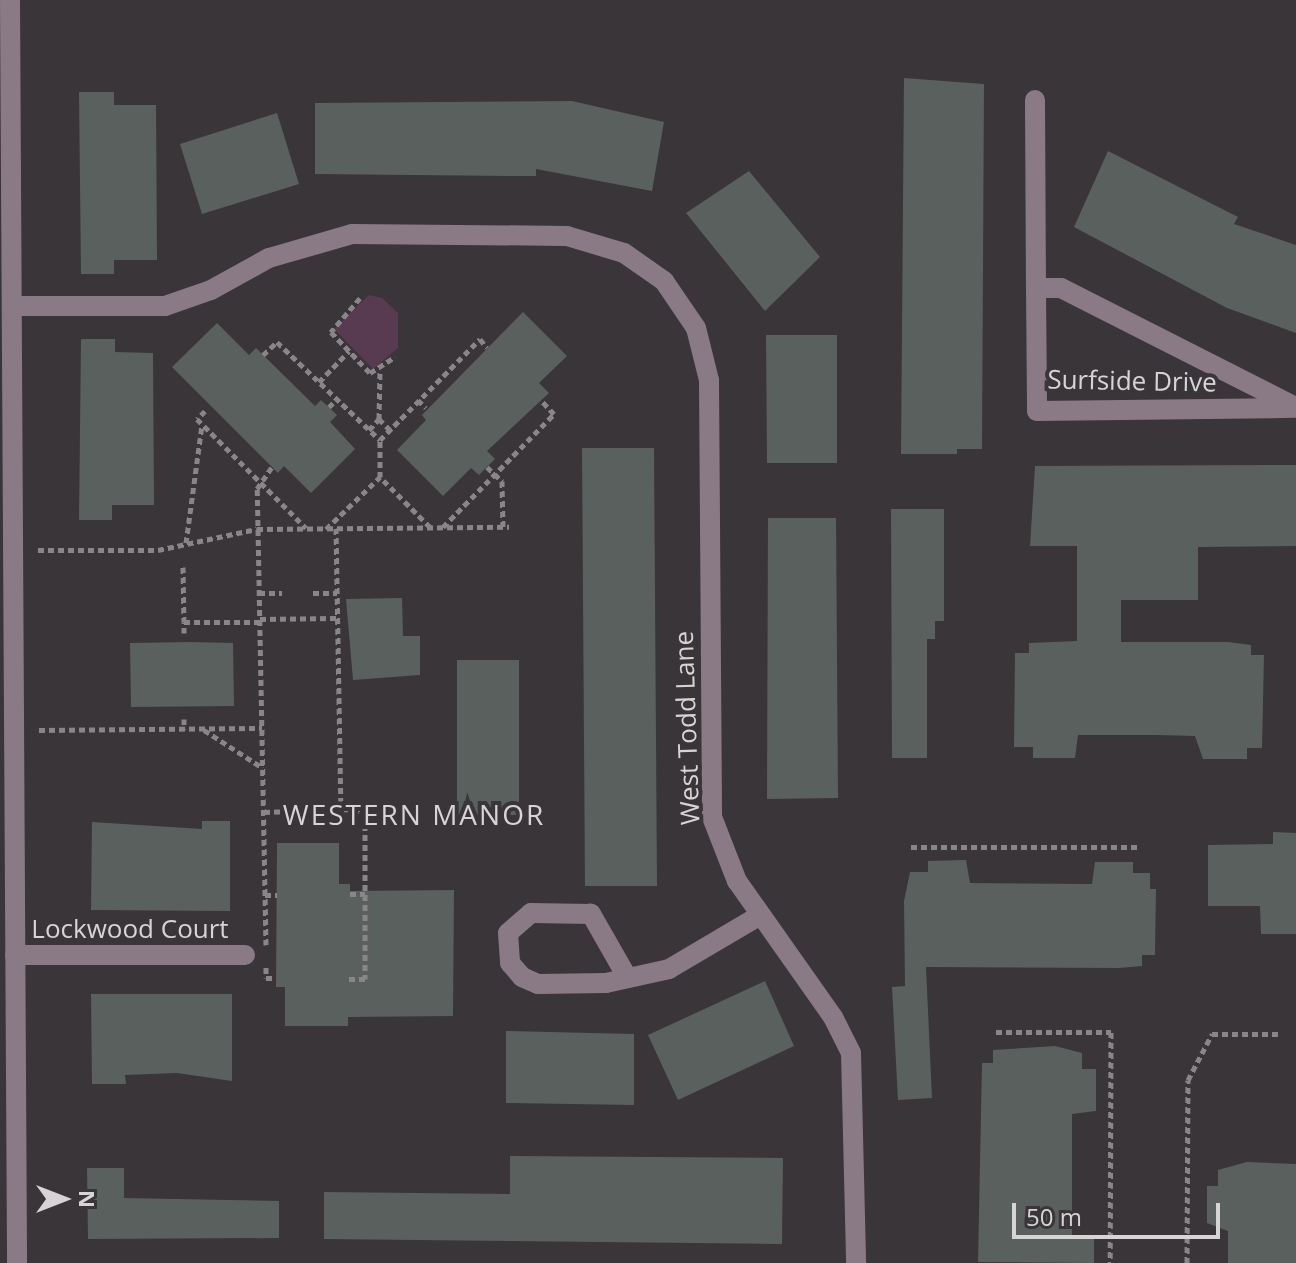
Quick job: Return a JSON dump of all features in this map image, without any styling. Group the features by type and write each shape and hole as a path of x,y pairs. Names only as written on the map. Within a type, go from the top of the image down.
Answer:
{"street":[{"path":"10,0 12,306 6,467 7,885 15,955 17,1263"},
{"name":"Surfside Drive","path":"1035,100 1037,411 1296,408"},
{"name":"West Todd Lane","path":"12,306 165,306 211,290 269,258 352,234 567,236 608,246 653,270 687,312 703,345 709,380 712,817 717,841 759,916 833,1017 851,1053 856,1263"},
{"name":"Surfside Drive","path":"1036,288 1061,288 1296,408"},
{"path":"627,977 591,914 531,913 508,933 510,963 538,984 627,977 669,969 759,916"},
{"name":"Lockwood Court","path":"15,955 245,955"}],"path":[{"path":"360,298 331,328 362,368 380,370 395,357"},
{"path":"431,528 380,477 380,440 480,339 487,348"},
{"path":"263,355 277,342 380,440"},
{"path":"319,382 349,351"},
{"path":"369,430 379,419 380,370"},
{"path":"329,407 337,399"},
{"path":"418,400 426,408"},
{"path":"443,528 554,414 541,400"},
{"path":"205,411 197,419 202,425 306,529"},
{"path":"379,419 390,430"},
{"path":"186,543 202,425"},
{"path":"272,467 259,482 257,529 266,978 275,978"},
{"path":"38,550 158,550 257,529 506,527 502,481 487,467"},
{"path":"326,529 380,477"},
{"path":"336,528 341,810"},
{"path":"183,567 184,633"},
{"path":"259,593 282,593"},
{"path":"313,593 337,593"},
{"path":"184,622 337,618"},
{"path":"184,719 184,729"},
{"path":"202,728 264,769"},
{"path":"39,730 262,728"},
{"path":"264,812 341,810 365,815 365,979 348,979"},
{"path":"911,847 1140,847"},
{"path":"350,894 365,894"},
{"path":"265,895 277,895"},
{"path":"996,1032 1111,1032 1110,1263"},
{"path":"1187,1263 1188,1080 1212,1034 1279,1034"}],"shaded area":[{"path":"369,295 382,298 398,313 398,348 373,369 334,329"}],"building":[{"path":"904,78 984,84 982,449 957,449 957,454 901,454"},
{"path":"79,92 114,92 114,105 156,105 157,260 114,260 114,274 81,274"},
{"path":"572,101 664,122 652,191 536,169 536,176 315,174 315,103"},
{"path":"277,113 299,184 202,214 180,144"},
{"path":"1108,151 1238,217 1234,224 1296,245 1296,333 1227,308 1074,227"},
{"path":"749,171 820,257 765,311 686,213"},
{"path":"523,312 567,356 539,383 549,393 487,451 495,459 479,475 471,468 443,496 397,450 426,420 422,415"},
{"path":"217,323 249,355 256,348 315,406 321,400 337,415 330,422 355,449 311,493 284,466 278,473 172,367"},
{"path":"766,335 837,335 837,463 767,463"},
{"path":"81,339 115,339 115,352 153,353 154,505 112,505 112,520 79,520"},
{"path":"582,448 654,448 657,886 585,886"},
{"path":"1296,465 1296,546 1198,547 1198,600 1121,600 1121,642 1228,642 1251,645 1251,655 1264,655 1262,748 1247,748 1247,759 1203,759 1195,736 1157,735 1078,735 1075,758 1033,758 1033,747 1014,747 1015,653 1029,653 1029,643 1077,641 1077,546 1030,546 1035,466"},
{"path":"891,509 944,509 944,621 935,621 935,639 927,639 927,758 892,758"},
{"path":"768,518 836,518 838,798 767,799"},
{"path":"402,598 403,636 420,636 420,675 353,680 346,599"},
{"path":"130,643 233,643 234,706 131,707"},
{"path":"457,660 519,660 519,815 457,815"},
{"path":"202,821 230,821 230,911 91,910 92,822 202,829"},
{"path":"1273,832 1296,833 1296,934 1261,934 1260,906 1208,906 1208,845 1273,844"},
{"path":"277,843 339,843 339,884 350,884 350,891 454,890 453,1016 348,1017 348,1026 285,1026 285,987 276,987"},
{"path":"966,860 970,883 1092,884 1095,862 1133,862 1133,873 1150,873 1150,889 1156,889 1155,955 1142,955 1142,966 1119,968 926,967 932,1098 898,1100 892,987 905,986 904,901 910,872 928,872 928,861"},
{"path":"765,981 794,1046 678,1100 648,1035"},
{"path":"91,994 232,994 232,1081 177,1073 125,1075 126,1084 92,1084"},
{"path":"506,1031 634,1034 634,1105 506,1103"},
{"path":"1055,1046 1082,1053 1082,1069 1096,1069 1096,1111 1072,1114 1072,1236 1094,1239 1094,1263 978,1262 982,1063 993,1063 993,1050"},
{"path":"510,1156 783,1158 782,1244 324,1239 324,1192 510,1194"},
{"path":"1247,1162 1296,1164 1296,1263 1228,1263 1228,1231 1207,1223 1207,1186 1218,1186 1218,1170"},
{"path":"87,1168 124,1168 124,1198 279,1201 279,1238 88,1239"}],"district":[{"name":"WESTERN MANOR","path":"414,814"}]}
